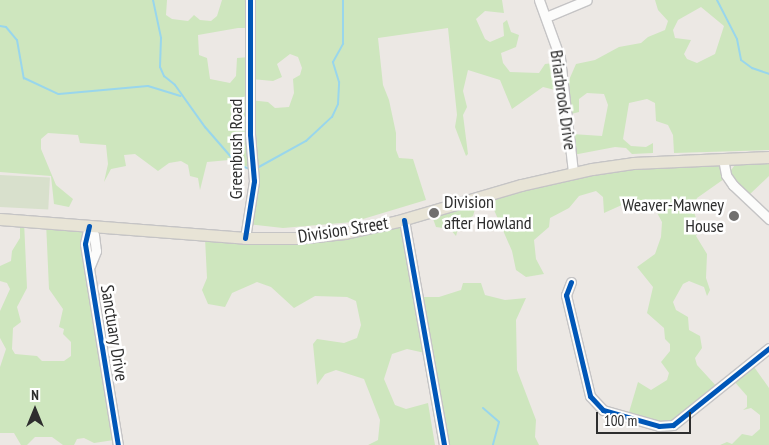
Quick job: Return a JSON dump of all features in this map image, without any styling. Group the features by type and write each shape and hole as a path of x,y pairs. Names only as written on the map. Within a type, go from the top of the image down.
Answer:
{"main road":[{"name":"Division Street","path":"0,219 245,238 345,233 404,220 573,172 633,163 769,157"}],"street":[{"name":"Greenbush Road","path":"245,238 254,173 250,134 250,0"},
{"name":"Briarbrook Drive","path":"539,0 560,58 573,172"},
{"path":"546,17 587,0"},
{"path":"723,159 726,175 748,200 769,219"},
{"path":"404,220 444,445"},
{"name":"Sanctuary Drive","path":"89,226 85,234 118,445"},
{"path":"571,282 566,295 590,396 603,410 659,426 673,425 769,348"}],"green space":[{"path":"0,0 167,0 166,15 172,19 188,21 194,15 200,20 211,21 217,16 222,0 502,0 504,13 485,11 476,19 485,39 490,42 504,36 503,23 507,20 511,32 519,35 516,47 501,53 503,63 510,72 539,73 545,64 553,63 559,79 561,111 558,109 555,90 543,87 512,109 500,80 468,70 463,91 467,107 463,115 468,154 466,156 455,127 457,115 448,28 378,38 383,85 389,100 396,133 396,150 399,158 413,159 426,200 353,222 283,228 247,224 253,165 240,168 229,160 207,162 200,190 198,178 190,176 188,165 181,161 169,163 158,171 135,154 124,155 126,166 111,169 104,182 108,164 106,145 80,143 78,135 48,133 41,139 41,149 56,185 73,199 69,207 54,204 51,176 0,172","holes":["238,28 250,28 250,57 237,58 236,76 230,83 210,79 207,58 199,55 198,35","290,54 298,57 302,68 300,75 293,79 294,93 289,107 275,108 268,102 250,100 251,79 273,81 282,77 277,64"]},
{"path":"655,0 769,0 769,150 674,153 673,135 668,125 656,121 655,103 647,99 629,103 623,139 631,146 646,147 653,143 653,153 632,154 626,148 615,147 573,155 572,134 602,136 608,105 604,94 587,93 579,99 579,112 571,114 569,80 576,64 595,60 619,47 641,43 648,37 665,30 668,21 658,10","holes":["701,7 724,26 715,54 697,63 687,59 684,54 691,40 675,38 673,30 678,20"]},
{"path":"769,162 769,176 749,195 732,176 731,170 735,165"},
{"path":"719,165 724,179 697,198 693,209 697,221 702,224 696,236 707,254 706,278 710,290 707,296 704,287 689,281 683,284 673,302 676,310 688,317 689,330 700,336 702,348 695,358 697,365 719,389 677,423 627,419 638,382 651,390 667,380 669,373 661,362 670,351 670,344 665,339 664,328 647,313 653,287 637,267 655,254 661,237 662,222 655,209 639,206 633,200 604,213 603,197 596,191 579,196 569,208 550,218 549,227 534,240 536,259 544,274 526,277 516,270 512,251 491,203 475,209 473,216 460,222 456,236 450,229 436,227 432,216 588,174 640,167"},
{"path":"0,175 50,178 48,210 0,207"},
{"path":"400,220 425,353 407,349 392,354 384,379 395,405 406,409 428,403 435,445 368,445 378,440 380,420 364,379 336,370 325,374 317,385 313,344 317,339 344,343 357,338 361,325 356,301 347,297 315,296 294,308 271,287 257,282 232,293 225,307 208,304 202,290 207,278 205,238 260,243"},
{"path":"20,221 24,221 27,288 17,307 21,322 13,328 12,349 15,354 37,356 42,361 64,361 71,356 71,342 63,334 64,329 59,327 63,309 49,289 46,222 85,225 114,440 94,443 84,438 77,439 74,445 63,445 52,437 35,437 27,445 21,445 14,433 0,433 0,367 6,349 0,338 0,311 10,289 7,283 0,281 0,266 11,261 12,251 20,238"},
{"path":"463,283 481,283 485,295 505,300 526,298 516,320 517,370 536,420 535,437 539,445 449,445 423,297 439,297 461,290"},
{"path":"752,364 769,388 769,445 720,445 727,442 732,444 742,434 752,436 760,429 760,415 751,408 743,410 747,407 747,396 733,380"}],"waterway":[{"path":"153,0 161,38 160,67 164,76 175,85 205,127 238,165 250,169"},
{"path":"257,168 306,141 332,117 338,104 339,82 333,62 343,44 343,0"},
{"path":"717,0 737,39 741,60 752,68 769,74"},
{"path":"0,26 6,27 17,40 24,78 59,94 148,86 180,96"},
{"path":"483,408 499,422 493,445"}],"cycle path":[{"path":"245,238 254,181 250,134 250,0"},
{"path":"404,220 444,445"},
{"path":"89,226 85,244 118,445"},
{"path":"571,282 566,295 590,396 603,410 659,426 673,425 769,348"}],"place":[{"name":"Division after Howland","path":"434,213"},
{"name":"Weaver-Mawney House","path":"734,216"}]}
